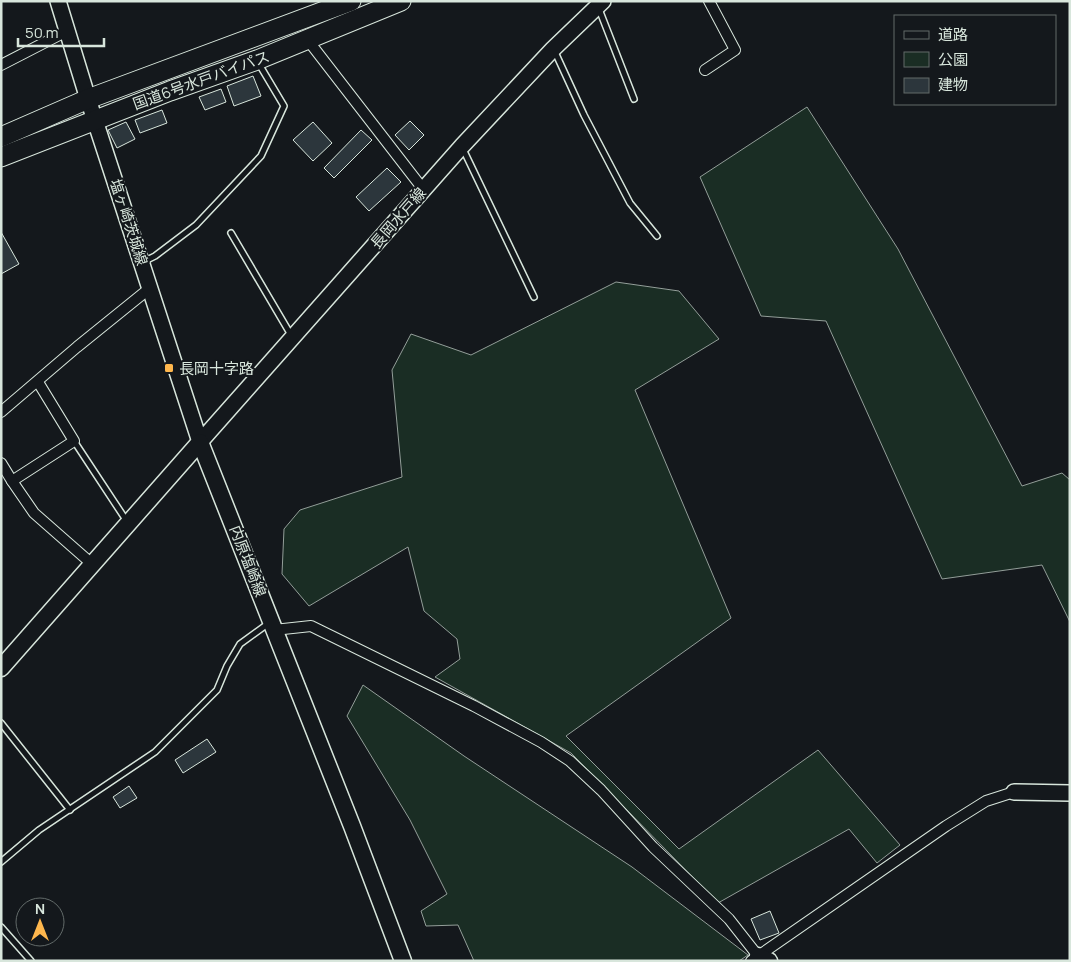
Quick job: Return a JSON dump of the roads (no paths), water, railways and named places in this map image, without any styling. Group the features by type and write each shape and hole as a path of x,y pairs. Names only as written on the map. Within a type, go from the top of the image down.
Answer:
{"highway":[{"name":"国道6号水戸バイパス","path":"1,137 88,100 351,1"},
{"name":"国道6号水戸バイパス","path":"1,157 95,119 257,60 402,1"}],"main road":[{"name":"塩ヶ崎茨城線","path":"58,1 88,100 200,442"},
{"name":"長岡水戸線","path":"200,442 462,146 554,49 601,4"},
{"path":"1,668 200,442"},
{"name":"内原塩崎線","path":"200,442 240,539 403,961"},
{"path":"1014,792 1070,793"}],"street":[{"path":"705,70 735,50 709,1"},
{"path":"1,65 67,31"},
{"path":"307,40 423,189"},
{"path":"1,412 150,288"},
{"path":"12,481 74,441 38,382"},
{"path":"1,463 34,513 92,564"},
{"path":"273,626 310,626 474,706 542,742 570,761 601,790 653,847 729,919 759,959 970,811 986,801 1014,792"}],"lane":[{"path":"601,4 634,99"},
{"path":"554,49 584,115 630,203 657,236"},
{"path":"142,262 155,256 196,224 261,156 284,106 257,60"},
{"path":"462,146 534,297"},
{"path":"231,233 292,338"},
{"path":"74,441 128,523"},
{"path":"1,862 39,830 155,752 217,690 227,666 240,644 273,626"},
{"path":"1,723 70,810"},
{"path":"1,927 31,961"}],"place":[{"name":"長岡十字路","path":"169,368"}]}
